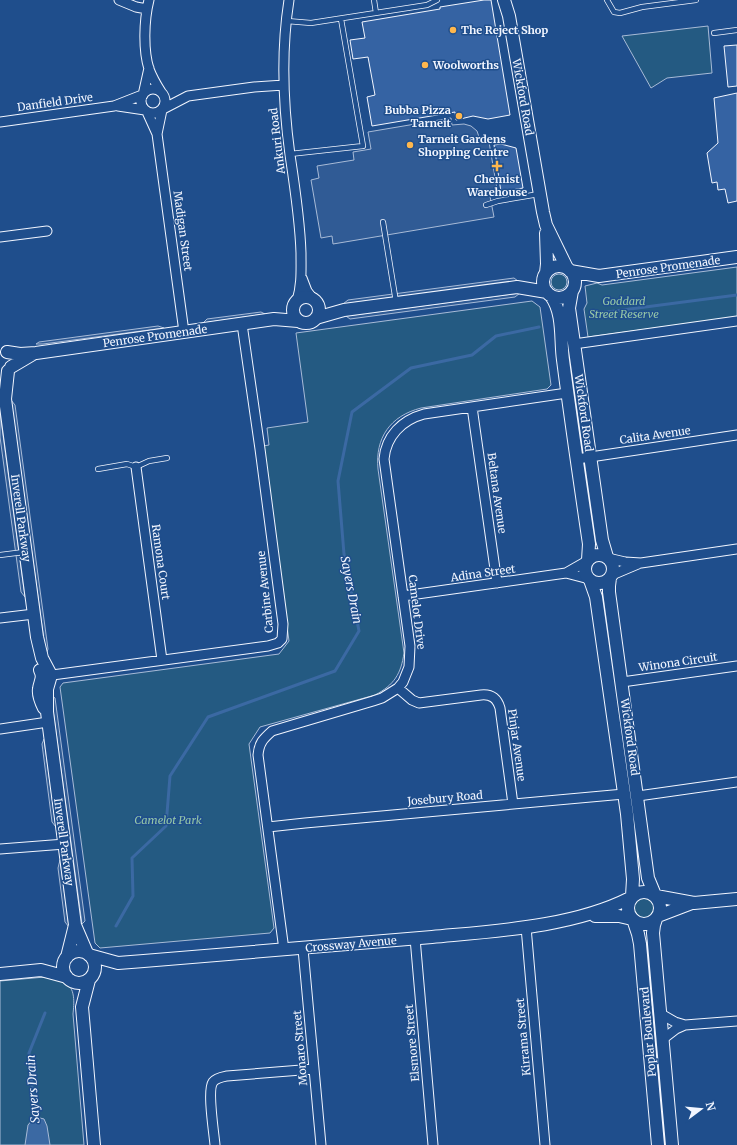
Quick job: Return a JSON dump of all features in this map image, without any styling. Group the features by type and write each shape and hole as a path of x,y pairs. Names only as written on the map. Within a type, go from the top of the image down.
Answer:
{"street":[{"path":"119,0 136,7 148,4 145,38 148,68 165,101 162,109"},
{"name":"Ankuri Road","path":"289,0 284,85 290,154 300,229 302,278 296,302"},
{"name":"Wickford Road","path":"504,0 509,16 539,194 546,225 546,273"},
{"name":"Wickford Road","path":"509,0 509,16"},
{"path":"148,68 141,103 146,111 154,113 188,96"},
{"path":"142,95 151,89 188,96 284,85"},
{"name":"Danfield Drive","path":"0,122 114,106 142,95"},
{"name":"Danfield Drive","path":"114,106 146,111"},
{"name":"Madigan Street","path":"157,134 162,109"},
{"name":"Madigan Street","path":"146,111 157,134 184,332"},
{"name":"Wickford Road","path":"546,225 568,269"},
{"path":"0,237 47,231"},
{"name":"Penrose Promenade","path":"568,269 599,276 737,257"},
{"path":"344,310 304,298 296,302 293,312 298,321 306,323 312,322 316,318 327,314 344,310 517,287 546,273 555,266 568,269 574,279 572,291 563,297 557,297 517,287"},
{"path":"546,273 543,282 549,294"},
{"name":"Penrose Promenade","path":"572,291 599,276"},
{"name":"Ankuri Road","path":"302,278 307,291 314,300"},
{"name":"Wickford Road","path":"572,291 570,308 574,344 602,540 608,557"},
{"name":"Wickford Road","path":"549,294 558,309 560,316 561,343 567,394 589,544 587,560"},
{"path":"314,300 319,309 316,318"},
{"name":"Penrose Promenade","path":"274,319 296,302"},
{"name":"Penrose Promenade","path":"3,351 20,354 36,353 274,319 298,321"},
{"path":"574,344 737,321"},
{"name":"Carbine Avenue","path":"47,676 268,646 278,643 282,639 283,624 242,324"},
{"path":"3,351 10,354 12,360 6,371"},
{"name":"Penrose Promenade","path":"6,371 36,353"},
{"name":"Inverell Parkway","path":"6,371 2,393 37,637 47,676 48,717 75,925 88,954"},
{"name":"Camelot Drive","path":"398,688 406,675 410,662 410,646 384,459 389,439 397,428 413,417 424,414 567,394"},
{"name":"Beltana Avenue","path":"472,407 497,583"},
{"name":"Calita Avenue","path":"577,459 737,435"},
{"name":"Ramona Court","path":"136,467 162,660"},
{"path":"641,563 611,576 603,583 590,580 585,570 587,560 595,555 603,555 625,562 641,563 737,549"},
{"path":"608,557 613,566 611,576"},
{"name":"Adina Street","path":"403,596 566,573 587,560"},
{"name":"Adina Street","path":"566,573 590,580"},
{"name":"Wickford Road","path":"611,576 609,586 648,878 655,896"},
{"name":"Wickford Road","path":"590,580 596,597 624,794 633,880 631,897"},
{"path":"0,618 34,614"},
{"name":"Winona Circuit","path":"622,682 737,666"},
{"path":"608,684 622,682"},
{"path":"284,950 258,755 259,745 262,739 272,731 382,698 398,688"},
{"name":"Pinjar Avenue","path":"398,688 412,700 419,703 481,695 489,695 496,699 500,708 513,804"},
{"path":"0,728 48,717"},
{"path":"638,796 737,782"},
{"name":"Josebury Road","path":"268,827 624,794"},
{"path":"0,849 64,844"},
{"path":"657,917 660,903 650,892 642,891 631,897 628,909 632,919 638,923 645,924 651,922 657,917 694,903 737,899"},
{"path":"655,896 694,903"},
{"name":"Crossway Avenue","path":"88,954 118,963 284,950 526,927 583,916 618,904 631,897"},
{"name":"Crossway Avenue","path":"583,916 619,916 632,919"},
{"name":"Poplar Boulevard","path":"657,917 653,933 672,1145"},
{"name":"Poplar Boulevard","path":"632,919 640,944 658,1145"},
{"name":"Inverell Parkway","path":"67,958 75,925"},
{"name":"Kirrama Street","path":"526,927 545,1145"},
{"name":"Elsmore Street","path":"415,938 433,1145"},
{"name":"Monaro Street","path":"303,948 321,1145"},
{"path":"0,974 41,970 77,952 88,954 93,959 95,969 89,979 82,1007"},
{"path":"67,958 64,968 82,1007 94,1145"},
{"name":"Crossway Avenue","path":"89,979 118,963"},
{"path":"41,970 68,977 76,982 85,982 89,979"},
{"path":"661,1014 675,1022 685,1025"},
{"path":"663,1039 676,1029 685,1025 737,1020"},
{"path":"215,1145 210,1088 215,1080 227,1076 314,1069"}],"lane":[{"path":"374,0 376,13"},
{"path":"287,21 311,23 341,19 427,5 437,0"},
{"path":"607,0 614,12 620,13 642,7 696,0"},
{"path":"290,154 363,146 341,19"},
{"path":"714,33 737,30"},
{"path":"486,205 498,201 539,194"},
{"path":"383,222 397,304"},
{"path":"98,468 128,464 136,467 149,461 166,458"},
{"path":"0,556 25,552"}],"green space":[{"path":"708,26 712,73 667,78 651,88 622,36"},
{"name":"Goddard Street Reserve","path":"737,267 737,317 588,337 584,309 587,303 585,286 597,283 602,285"},
{"path":"556,274 562,274 567,279 565,288 562,290 556,290 551,285 551,279"},
{"name":"Camelot Park","path":"532,301 540,307 551,385 547,389 421,408 410,412 393,423 382,438 379,448 378,469 404,653 401,667 396,678 392,683 375,695 260,727 249,744 274,928 270,933 100,948 95,943 60,687 63,683 279,654 289,641 263,446 269,445 267,428 308,422 296,333"},
{"path":"644,898 651,901 654,908 651,915 644,918 637,915 634,908 637,901"},
{"path":"45,977 57,979 68,984 71,988 73,996 73,1014 84,1145 0,1145 0,981"}],"shaded area":[{"path":"451,118 452,125 464,124 471,126 477,131 481,143 489,142 497,189 489,191 494,217 333,244 332,236 321,238 311,180 319,178 317,166 354,160 353,152 371,149 368,132"},
{"path":"514,278 518,281 343,304 348,300"},
{"path":"520,293 515,297 350,319 346,316"},
{"path":"261,312 265,314 203,323 207,319"},
{"path":"158,326 164,328 36,344 39,342"},
{"path":"11,400 15,405 48,649 46,655"},
{"path":"0,413 25,597 21,592 0,437"},
{"path":"51,695 55,698 85,921 82,924"},
{"path":"44,739 56,827 52,822 42,744"},
{"path":"60,860 69,927 65,922 58,868"},
{"path":"33,1119 44,1119 47,1126 50,1145 25,1145 28,1125"}],"building":[{"path":"491,0 510,115 488,119 473,116 456,120 455,112 372,126 367,97 375,95 368,57 353,59 350,40 365,38 362,22"},
{"path":"737,45 737,86 728,87 724,46"},
{"path":"737,93 737,201 728,203 725,189 718,190 717,182 712,183 707,153 718,143 714,98"},
{"path":"501,144 516,148 523,188 501,192 494,145"}],"waterway":[{"name":"Sayers Drain","path":"592,314 737,295"},
{"name":"Sayers Drain","path":"116,926 133,896 132,858 166,826 170,776 208,717 335,671 359,631 344,554 338,481 352,412 411,368 472,355 496,336 539,327"},
{"name":"Sayers Drain","path":"35,1121 29,1053 45,1013"}],"place":[{"name":"The Reject Shop","path":"453,30"},
{"name":"Woolworths","path":"425,65"},
{"name":"Bubba Pizza Tarneit","path":"459,116"},
{"name":"Tarneit Gardens Shopping Centre","path":"410,145"},
{"name":"Chemist Warehouse","path":"497,166"}]}
